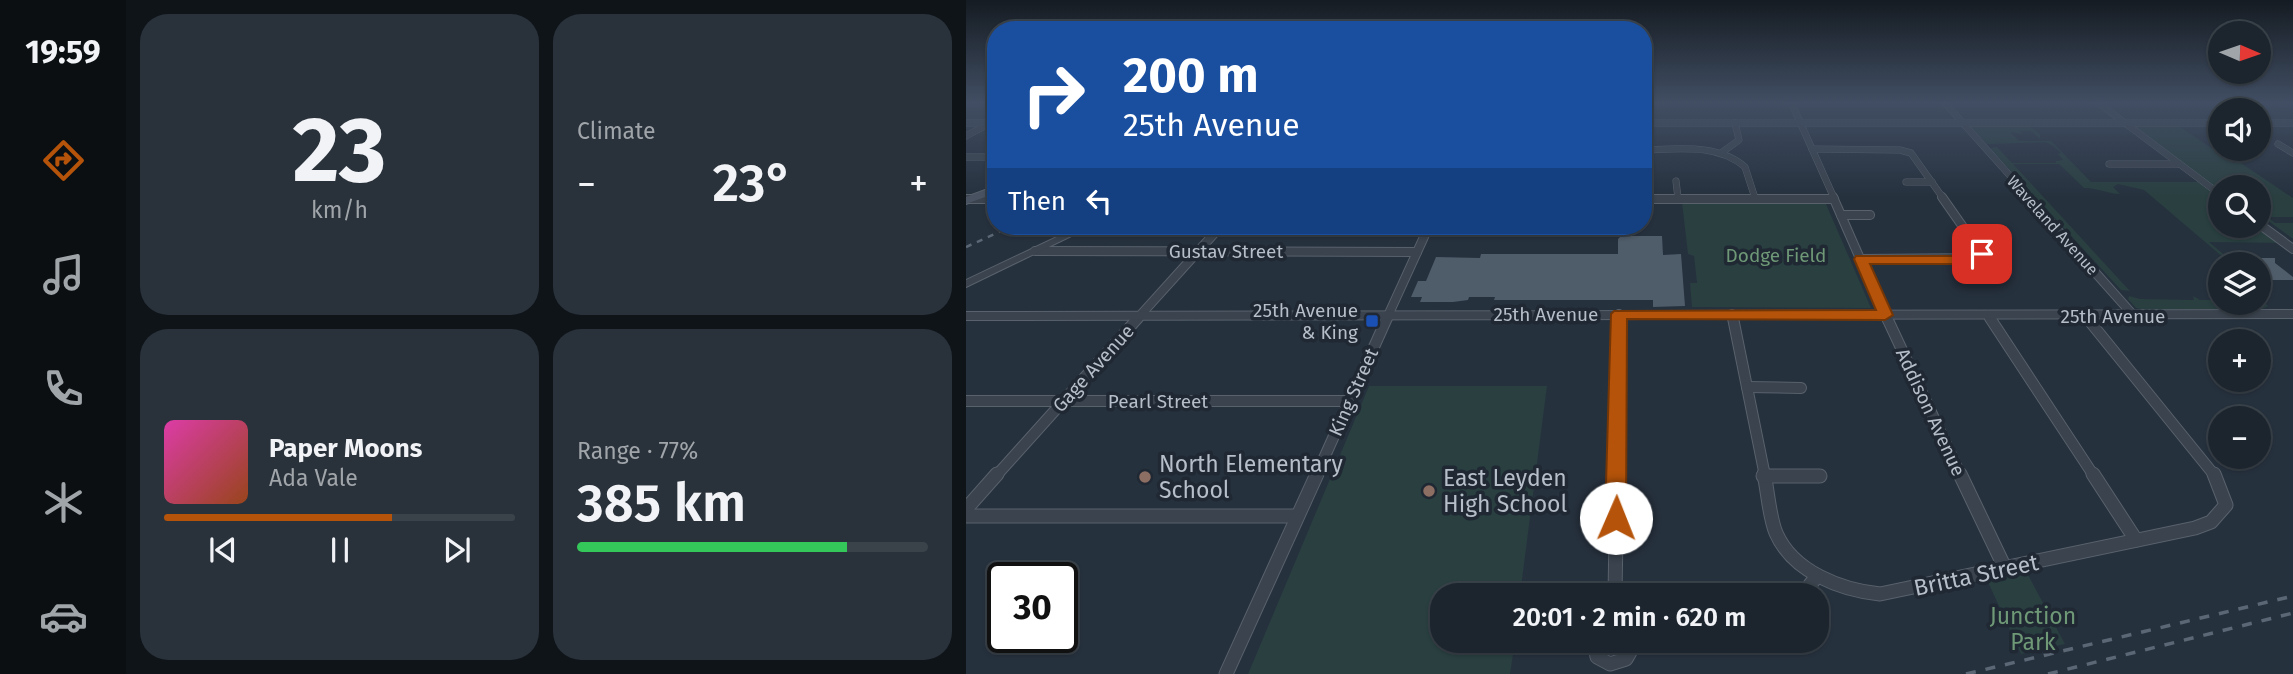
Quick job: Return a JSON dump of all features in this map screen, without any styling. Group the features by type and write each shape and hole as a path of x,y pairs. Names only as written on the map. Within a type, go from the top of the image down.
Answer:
{"main road":[{"path":"968,200 987,193"}],"street":[{"path":"1721,153 1739,140 1737,133"},
{"name":"Addison Avenue","path":"1805,133 1885,315 2005,568"},
{"name":"Waveland Avenue","path":"1971,133 2134,316"},
{"path":"2138,133 2208,185"},
{"path":"2278,144 2293,153"},
{"path":"1812,149 1904,150 1913,155 1980,251 1980,258 1969,260 1861,259"},
{"path":"1652,150 1721,153 1738,161 1747,170 1755,199"},
{"path":"966,157 987,157"},
{"path":"2109,164 2179,163"},
{"path":"1676,181 1678,199"},
{"path":"1906,181 1932,181"},
{"path":"968,200 987,199"},
{"path":"1652,199 1834,199"},
{"path":"1841,215 1870,215"},
{"path":"2271,233 2293,249"},
{"path":"966,284 1068,235"},
{"name":"Gage Avenue","path":"966,509 1213,235"},
{"name":"King Street","path":"1226,674 1425,235"},
{"name":"Gustav Street","path":"1035,251 1417,252"},
{"path":"1615,583 1619,314"},
{"name":"Britta Street","path":"1732,314 1776,533 1792,556 1817,576 1850,590 1880,594 2195,528 2211,522 2226,505 2213,471 2085,316"},
{"name":"25th Avenue","path":"966,316 2293,314"},
{"path":"1988,315 2136,540"},
{"path":"1747,387 1801,388"},
{"name":"Pearl Street","path":"966,401 1349,401"},
{"path":"1763,476 1820,476"},
{"path":"966,516 1297,516"},
{"path":"1811,583 1817,576"},
{"path":"1595,653 1606,664 1617,666 1627,661 1634,653"}],"green space":[{"path":"1977,133 2011,133 2019,141 2051,141 2091,182 2200,182 2208,188 2208,238 2271,236 2281,243 2209,242 2221,252 2217,252 2144,190 2118,184 2113,187 2120,194 2084,188 2059,164 2013,164 2130,291 2121,290 1990,148 1997,147 2012,163 2056,163 2063,160 2058,154 2061,153 2045,142 1987,144"},
{"path":"2144,133 2190,133 2208,146 2208,161 2241,163 2259,175 2208,175 2208,182"},
{"path":"2271,183 2293,198 2293,217 2271,217"},
{"name":"Dodge Field","path":"1682,203 1826,204 1871,308 1692,307 1690,283 1697,283 1694,256 1688,254"},
{"path":"2271,220 2275,223 2293,223 2293,239 2271,223"},
{"path":"2129,296 2140,299 2194,300 2193,296 2208,300 2208,309 2145,310 2136,308 2128,299"},
{"path":"1369,386 1547,386 1522,583 1430,583 1430,653 1513,653 1510,674 1248,674"},
{"name":"Junction Park","path":"2026,571 2065,644 2021,654 1987,580"}],"building":[{"path":"1621,236 1662,236 1663,255 1681,254 1685,306 1653,307 1653,300 1494,300 1495,297 1469,297 1468,300 1453,302 1420,302 1422,297 1411,297 1418,281 1426,281 1436,257 1480,258 1481,254 1618,254 1618,239"},
{"path":"2271,258 2275,258 2275,263 2293,277 2293,280 2271,280"}],"railway":[{"path":"966,247 992,235"},
{"path":"1966,674 2293,596"},
{"path":"2048,674 2293,613"}],"place":[{"name":"25th Avenue & King","path":"1372,321"},
{"name":"North Elementary School","path":"1145,477"},
{"name":"East Leyden High School","path":"1429,491"}],"route":[{"path":"1616,518 1619,314 1885,315 1861,259 1975,260 1982,254"}]}
